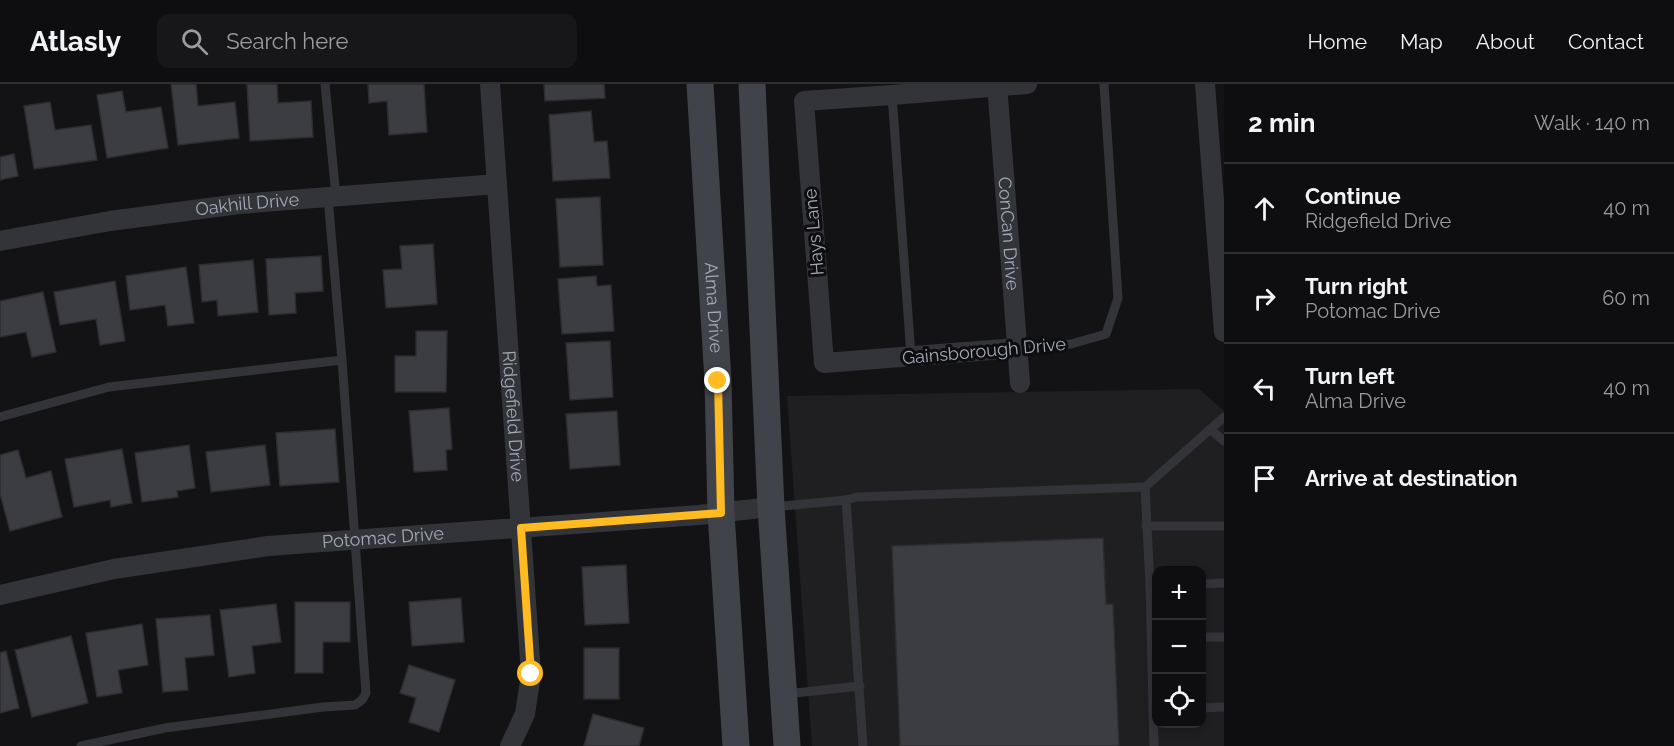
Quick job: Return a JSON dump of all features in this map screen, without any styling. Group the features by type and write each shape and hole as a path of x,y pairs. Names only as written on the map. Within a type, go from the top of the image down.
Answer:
{"main road":[{"name":"Alma Drive","path":"700,84 718,381 721,513 736,746"},
{"path":"752,84 771,507 787,746"}],"street":[{"name":"Ridgefield Drive","path":"490,84 531,674 525,714 510,746"},
{"path":"892,95 1027,84"},
{"path":"1205,84 1218,182 1224,332"},
{"name":"ConCan Drive","path":"997,85 1020,383"},
{"name":"Hays Lane","path":"824,363 804,100 892,95"},
{"name":"Oakhill Drive","path":"0,241 110,220 238,204 497,184"},
{"name":"Gainsborough Drive","path":"824,363 1017,348"},
{"name":"Potomac Drive","path":"0,595 114,569 268,546 721,513 771,507"}],"lane":[{"path":"81,746 165,728 323,707 355,705 366,693 325,84"},
{"name":"Gainsborough Drive","path":"1017,348 1071,344 1106,334 1118,298 1104,84"},
{"path":"892,95 911,357"},
{"path":"0,417 109,387 342,360"},
{"path":"771,507 857,497 1144,487 1224,417"},
{"path":"1210,429 1224,441"},
{"path":"1144,487 1152,577"},
{"path":"846,500 863,746"},
{"path":"1146,526 1224,526"},
{"path":"1206,584 1224,583"},
{"path":"1206,637 1224,637"},
{"path":"783,695 860,686"},
{"path":"1206,708 1224,707"},
{"path":"1154,728 1154,746"}],"shaded area":[{"path":"1199,389 1224,411 1224,746 812,746 787,396"}],"building":[{"path":"171,84 196,84 198,106 235,102 239,138 178,145"},
{"path":"247,84 277,84 278,103 311,101 313,137 250,141"},
{"path":"368,84 424,84 427,132 389,135 387,101 369,103"},
{"path":"544,84 604,84 605,98 545,101"},
{"path":"122,91 126,112 161,107 168,148 107,158 97,95"},
{"path":"50,102 55,130 91,125 97,160 34,169 24,106"},
{"path":"591,111 594,142 607,141 610,178 553,181 549,115"},
{"path":"14,154 18,176 0,180 0,157"},
{"path":"600,197 603,265 560,267 556,199"},
{"path":"433,244 437,304 386,308 383,270 402,269 400,246"},
{"path":"321,256 323,291 295,293 296,313 269,315 266,259"},
{"path":"253,260 258,312 218,316 217,300 202,302 199,265"},
{"path":"186,267 194,323 168,326 165,305 130,310 126,276"},
{"path":"596,276 597,286 611,285 614,331 562,334 558,279"},
{"path":"115,281 125,341 100,345 96,319 60,325 54,292"},
{"path":"43,292 56,352 32,357 26,332 0,337 0,301"},
{"path":"416,331 447,331 446,392 395,392 395,356 416,356"},
{"path":"610,341 613,397 570,400 566,343"},
{"path":"449,408 452,449 446,450 447,470 414,472 409,411"},
{"path":"617,411 620,465 570,469 566,414"},
{"path":"335,429 339,482 280,486 276,433"},
{"path":"189,445 195,488 177,491 178,497 142,502 135,453"},
{"path":"265,445 270,485 211,492 206,452"},
{"path":"122,449 132,503 111,507 110,500 74,507 65,459"},
{"path":"18,450 26,478 51,471 62,517 10,531 0,494 0,455"},
{"path":"1103,538 1106,604 1113,604 1119,746 900,746 892,546"},
{"path":"626,565 629,623 585,625 582,567"},
{"path":"461,598 464,642 412,646 409,602"},
{"path":"295,602 350,602 350,642 323,642 323,673 295,673"},
{"path":"276,604 281,642 252,646 255,673 229,677 220,610"},
{"path":"210,615 214,655 185,658 188,690 163,692 156,619"},
{"path":"142,624 148,665 118,670 122,693 97,697 86,633"},
{"path":"71,636 88,703 32,717 15,650"},
{"path":"584,648 619,648 619,699 584,699"},
{"path":"6,651 19,708 0,713 0,653"},
{"path":"409,665 455,680 439,732 409,722 416,698 400,693"},
{"path":"593,714 644,728 639,746 584,746"}],"route":[{"path":"531,674 521,528 721,513 718,381"}]}
